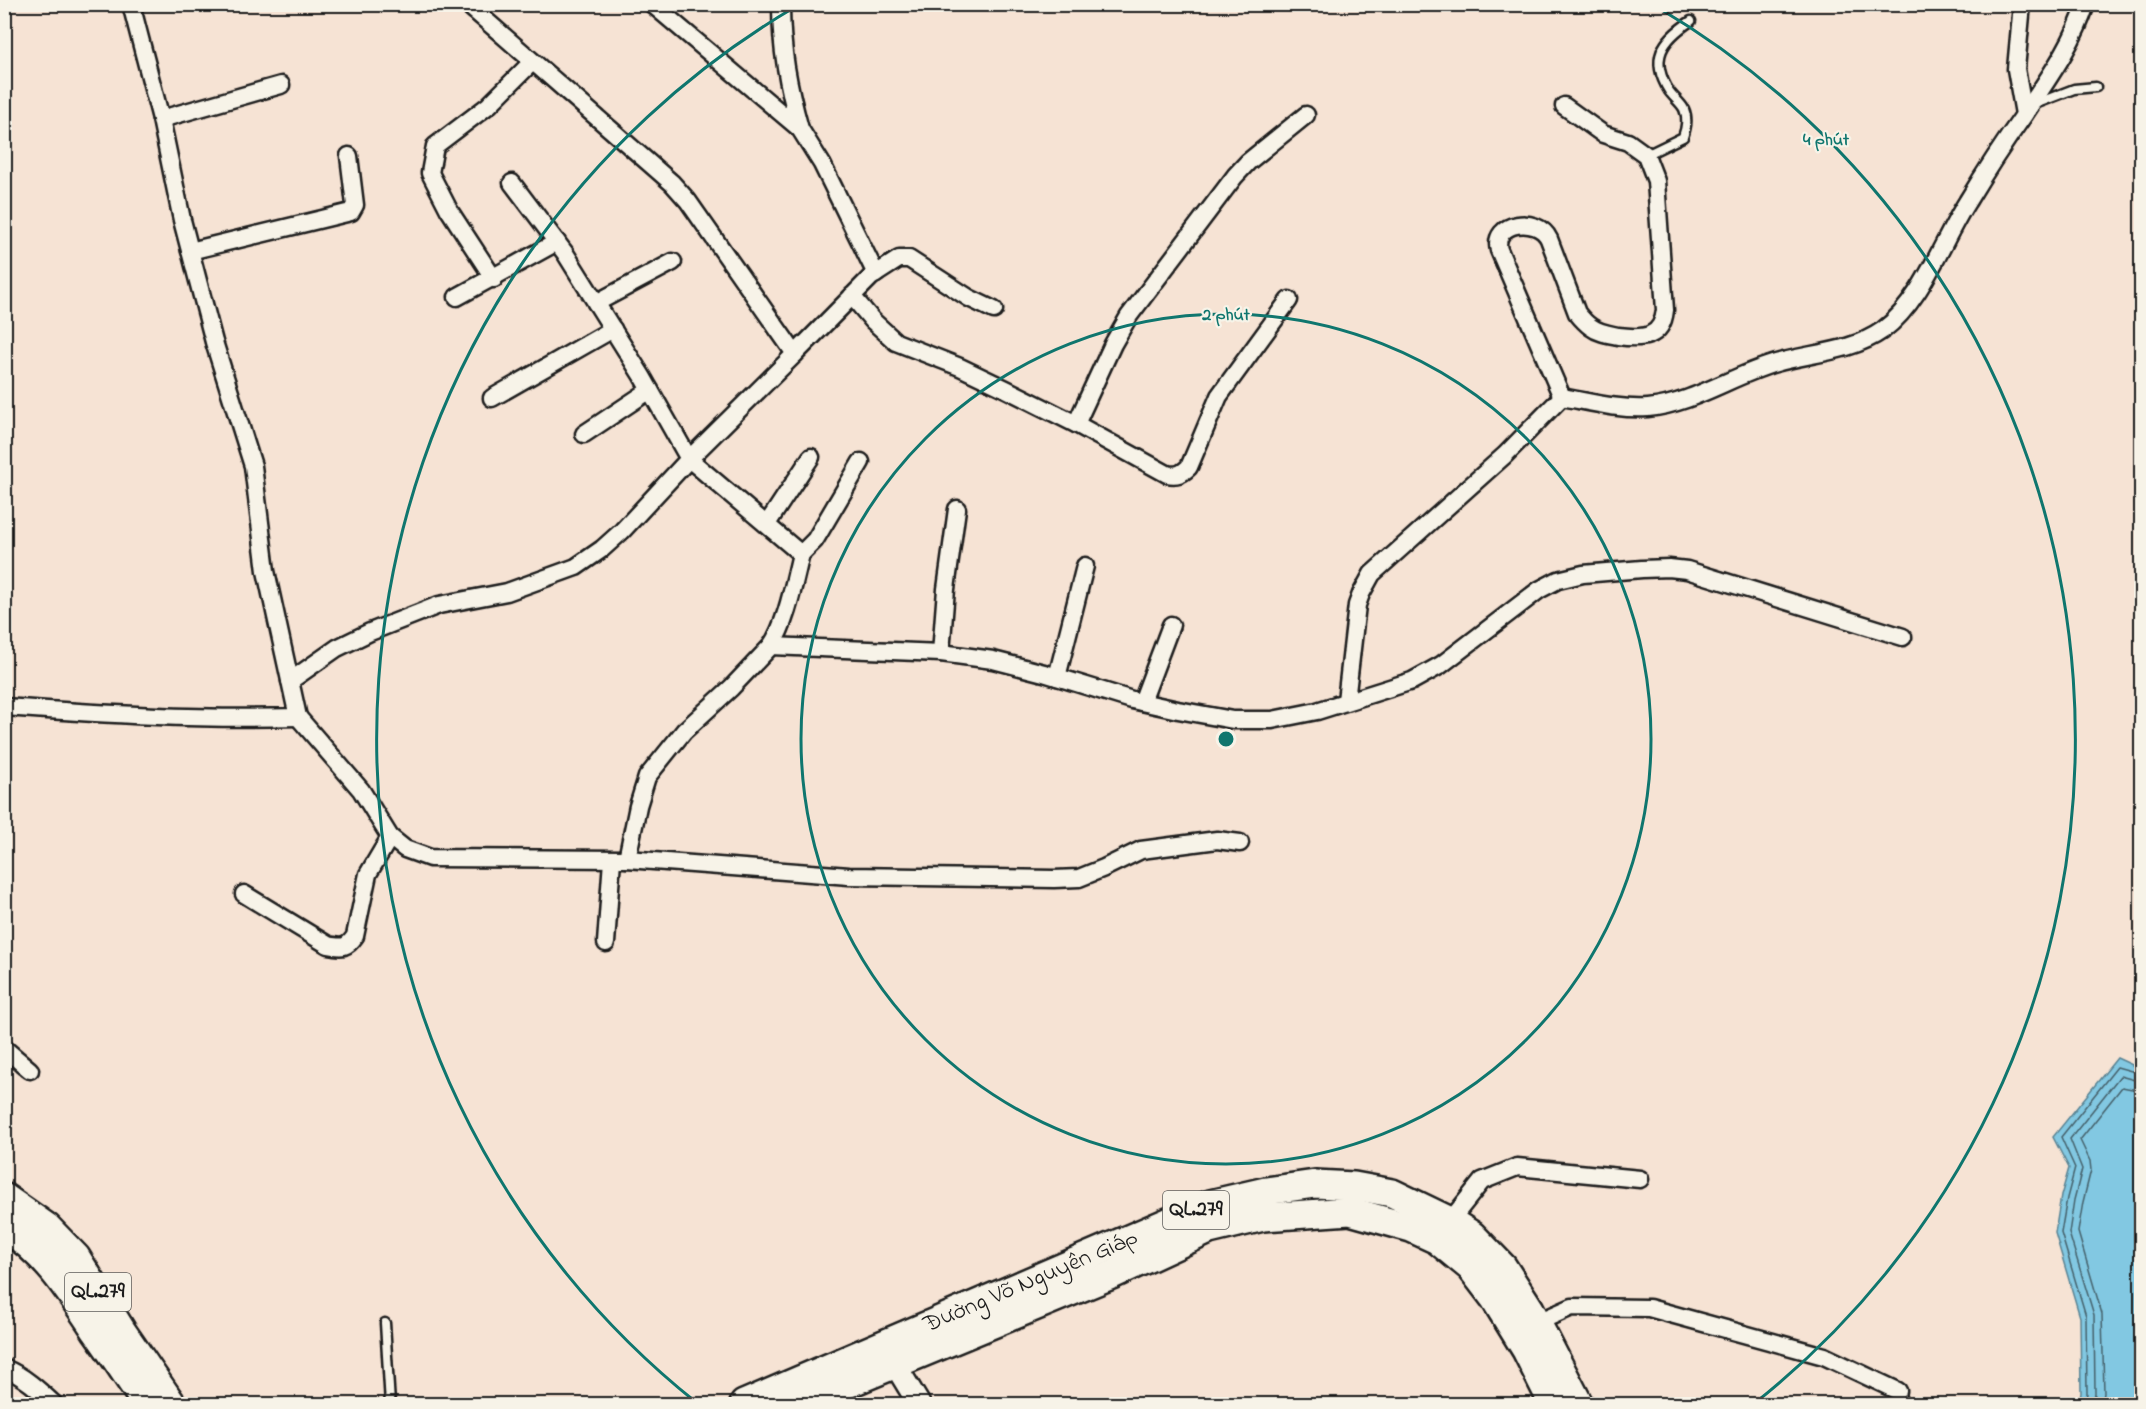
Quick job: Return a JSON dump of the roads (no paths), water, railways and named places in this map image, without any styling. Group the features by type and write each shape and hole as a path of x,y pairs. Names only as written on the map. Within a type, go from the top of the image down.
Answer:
{"highway":[{"name":"Đường Võ Nguyên Giáp","path":"799,1404 889,1354 1210,1204 1266,1191 1315,1184 1392,1193 1450,1221 1472,1236 1503,1267 1553,1404"},
{"name":"QL.279","path":"4,1197 47,1227 76,1257 122,1331 172,1404"},
{"name":"Đường Võ Nguyên Giáp","path":"744,1404 1114,1274 1209,1230 1263,1217 1350,1211 1412,1228 1437,1240 1472,1268 1494,1298 1526,1327 1579,1404"},
{"name":"QL.279","path":"4,1227 22,1238 48,1264 77,1302 143,1403"}],"street":[{"path":"131,4 161,118 190,251 214,342 253,466 266,571 298,717 361,790 390,837 405,849 430,858 619,859 849,876 1054,879 1079,878 1141,850 1217,840 1240,843"},
{"path":"652,4 800,129"},
{"path":"781,4 783,59 787,84 800,129 822,164 876,274"},
{"path":"2022,4 2016,69 2026,111"},
{"path":"1562,397 1629,408 1669,404 1775,363 1850,346 1873,336 1894,320 1914,296 1960,212 2071,40 2086,4"},
{"path":"468,5 672,183 698,214 795,354"},
{"path":"494,279 449,210 430,173 435,147 489,105 532,62"},
{"path":"161,118 281,85"},
{"path":"1562,397 1498,250 1498,237 1506,229 1528,225 1539,227 1546,234 1573,303 1583,320 1591,327 1606,334 1637,339 1653,333 1660,326 1665,310 1656,181 1646,155 1628,142 1603,134 1564,106"},
{"path":"1076,424 1113,344 1129,316 1248,162 1306,115"},
{"path":"190,251 351,212 355,205 349,156"},
{"path":"512,183 557,242 613,329 689,459 801,554"},
{"path":"457,297 494,279 557,242"},
{"path":"290,681 337,648 370,632 439,605 507,592 576,567 622,531 689,459 852,296 876,274 899,259 909,259 969,298 994,310"},
{"path":"596,303 673,262"},
{"path":"852,296 873,321 896,342 960,367 1076,424 1167,474 1175,475 1183,473 1189,467 1219,396 1289,300"},
{"path":"492,398 613,329"},
{"path":"584,434 650,390"},
{"path":"1346,701 1357,605 1372,574 1505,454 1562,397"},
{"path":"767,524 811,457"},
{"path":"606,942 619,859 647,777 684,731 731,688 771,646 782,624 801,554 815,540 861,462"},
{"path":"941,653 946,589 957,509"},
{"path":"1057,677 1085,566"},
{"path":"771,646 941,653 993,660 1142,702 1233,720 1272,720 1317,711 1397,687 1426,674 1539,590 1558,580 1583,574 1669,568 1687,570 1903,637"},
{"path":"1142,702 1171,625"},
{"path":"9,707 132,716 298,717"},
{"path":"244,894 328,945 341,948 350,944 356,936 368,874 390,837"},
{"path":"4,1048 30,1070"},
{"path":"1450,1221 1482,1181 1517,1167 1640,1179"},
{"path":"1526,1327 1572,1307 1649,1308 1824,1356 1898,1391"},
{"path":"889,1354 919,1404"},
{"path":"4,1368 37,1388 54,1404"}],"lane":[{"path":"1646,155 1683,137 1686,126 1684,109 1669,90 1659,71 1658,62 1663,47 1679,28 1691,21"},
{"path":"2026,111 2074,89 2096,87"},
{"path":"385,1323 390,1404"}],"water":[{"path":"2117,1058 2141,1069 2141,1404 2079,1404 2081,1393 2080,1317 2055,1233 2061,1196 2069,1168 2053,1137"}]}
